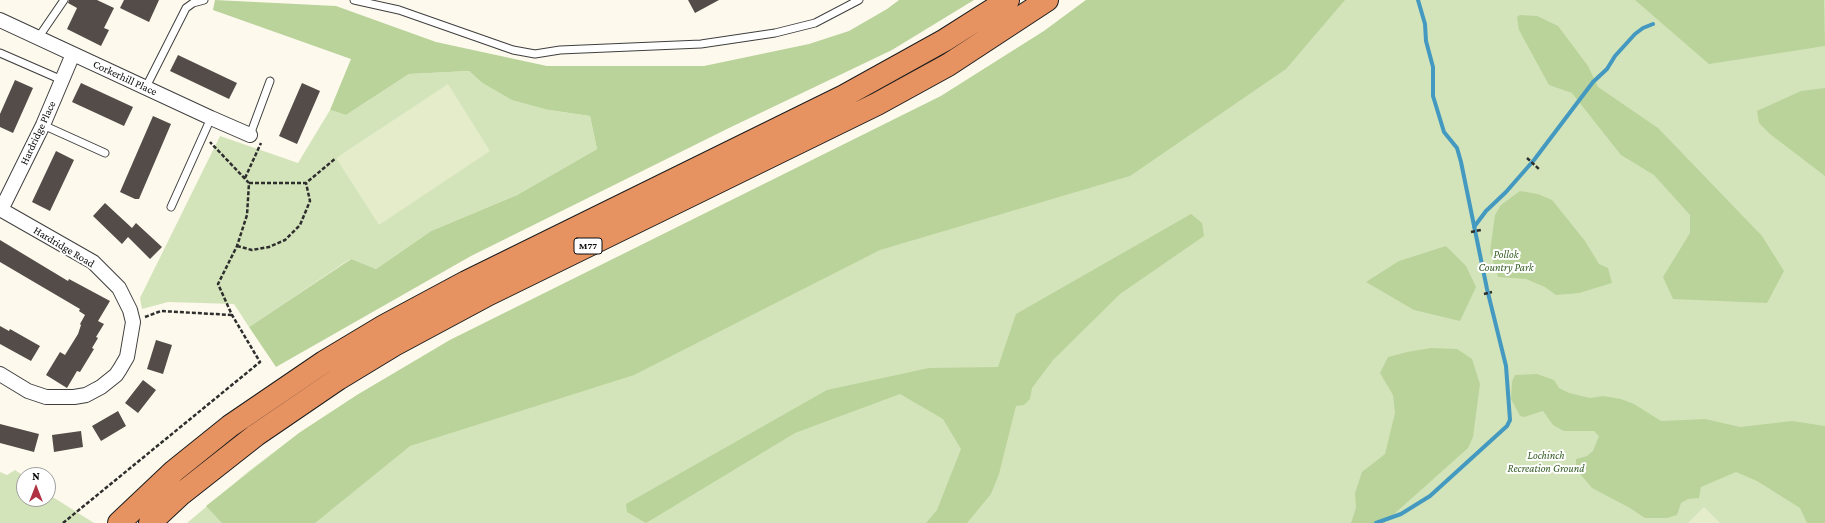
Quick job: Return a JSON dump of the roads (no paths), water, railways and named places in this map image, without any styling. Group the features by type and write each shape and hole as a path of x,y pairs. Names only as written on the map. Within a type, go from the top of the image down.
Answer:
{"highway":[{"name":"M77","path":"119,523 174,471 230,426 318,366 378,330 466,282 865,85 945,40 1008,0"},
{"name":"M77","path":"150,523 181,494 250,439 310,397 394,345 489,294 877,104 948,65 1047,0"}],"street":[{"name":"Corkerhill Place","path":"0,20 250,135"},
{"name":"Hardridge Place","path":"1,210 43,124 73,54"},
{"name":"Hardridge Road","path":"0,374 28,391 46,397 60,398 86,395 101,387 116,375 120,369 127,357 133,322 130,310 119,288 98,267 1,210"}],"lane":[{"path":"38,38 64,0"},
{"path":"146,87 186,8 193,3 204,0"},
{"path":"354,0 399,10 513,50 535,54 560,50 701,44 775,33 815,23 859,0"},
{"path":"0,53 62,80"},
{"path":"250,135 270,81"},
{"path":"171,207 211,118"},
{"path":"43,124 105,153"}],"waterway":[{"path":"1376,523 1401,514 1430,496 1507,426 1510,420 1506,366 1487,289 1461,162 1457,148 1444,132 1433,96 1433,67 1426,41 1425,24 1418,0"},
{"path":"1474,227 1486,211 1506,192 1534,160 1593,82 1607,69 1615,56 1635,34 1643,28 1653,24"}],"park label":[{"name":"Pollok Country Park","path":"1506,261"},
{"name":"Lochinch Recreation Ground","path":"1546,462"}]}
